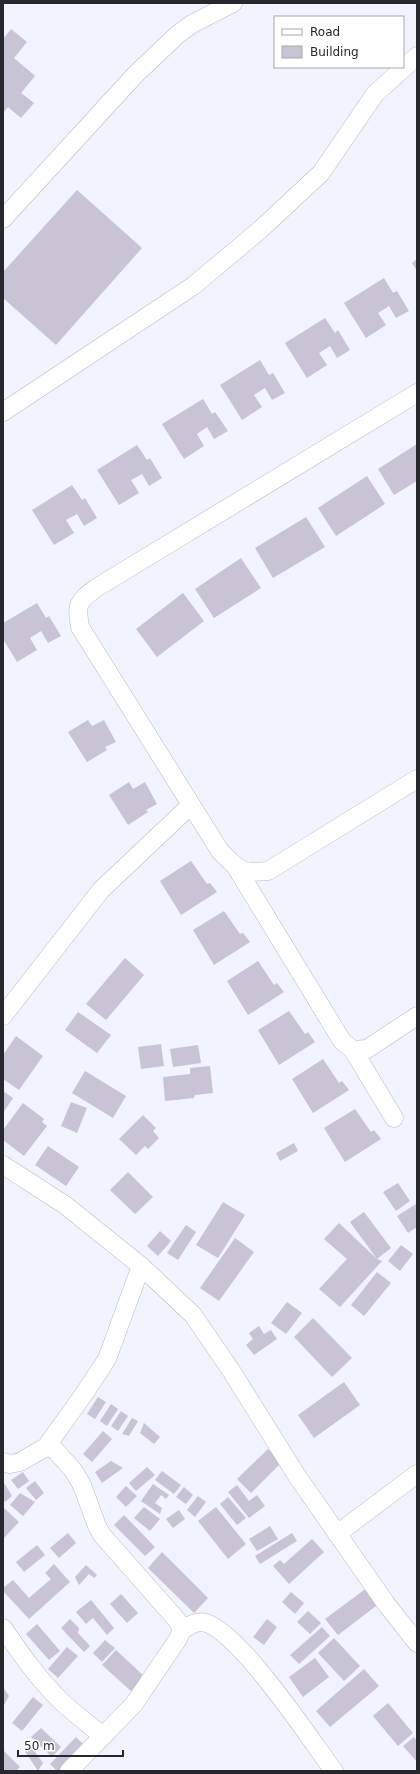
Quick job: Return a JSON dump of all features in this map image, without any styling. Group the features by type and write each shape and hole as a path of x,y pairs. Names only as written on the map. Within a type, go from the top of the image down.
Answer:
{"street":[{"path":"3,219 135,75 176,35 192,24 232,3"},
{"path":"404,68 417,56"},
{"path":"3,412 194,286 261,229 321,173 375,94 404,68"},
{"path":"394,1118 353,1050 342,1040 236,867 220,851 191,805 80,627 77,612 80,600 96,588 417,393"},
{"path":"236,867 249,873 268,871 417,779"},
{"path":"3,1016 101,890 191,805"},
{"path":"353,1050 367,1049 417,1016"},
{"path":"3,1165 65,1205 141,1266 193,1315 232,1372 297,1476 387,1605 417,1642"},
{"path":"3,1462 10,1464 20,1462 46,1447 84,1394 106,1359 141,1266"},
{"path":"46,1447 54,1449 73,1470 82,1485 97,1526 102,1535 181,1626 178,1639 134,1704 69,1771"},
{"path":"338,1534 417,1474"},
{"path":"181,1631 199,1622 207,1623 226,1635 251,1661 334,1771"},
{"path":"3,1628 31,1668 48,1688 63,1703 103,1736"}],"building":[{"path":"11,29 27,42 14,58 35,76 21,93 34,103 21,118 8,107 3,113 3,39"},
{"path":"77,190 142,248 56,345 3,298 3,272"},
{"path":"417,259 417,271 412,263"},
{"path":"384,278 393,293 397,291 409,311 396,318 389,306 378,313 386,325 366,338 344,303"},
{"path":"325,318 335,333 338,330 350,350 337,358 330,346 319,353 327,365 307,378 285,343"},
{"path":"260,360 269,375 273,373 285,393 272,400 265,388 254,395 262,407 242,420 220,385"},
{"path":"203,399 212,414 215,412 228,431 214,439 207,427 197,434 204,446 184,459 162,424"},
{"path":"417,444 417,481 394,495 378,469"},
{"path":"137,445 147,460 150,458 162,478 149,486 142,474 131,480 139,493 119,505 97,470"},
{"path":"367,476 385,504 336,536 318,508"},
{"path":"72,485 82,500 85,498 97,518 84,526 77,514 66,520 74,533 54,545 32,510"},
{"path":"306,517 325,547 273,578 255,548"},
{"path":"241,558 261,588 214,618 195,589"},
{"path":"183,593 204,621 157,657 136,629"},
{"path":"37,603 46,618 49,616 61,636 48,643 41,631 30,638 37,650 17,662 3,639 3,623"},
{"path":"88,720 92,726 104,720 116,742 105,747 107,750 87,762 68,732"},
{"path":"129,782 133,789 145,782 157,804 146,810 148,812 128,825 109,795"},
{"path":"191,861 207,884 210,883 217,892 181,915 160,881"},
{"path":"224,911 240,934 243,933 250,942 214,965 193,930"},
{"path":"125,958 144,975 106,1020 86,1004"},
{"path":"258,961 274,985 277,983 284,992 248,1015 227,981"},
{"path":"289,1011 305,1034 308,1032 315,1042 279,1065 258,1030"},
{"path":"78,1012 111,1035 97,1053 65,1030"},
{"path":"16,1036 43,1056 19,1090 3,1079 3,1055"},
{"path":"161,1044 164,1066 141,1069 138,1047"},
{"path":"198,1045 201,1063 173,1067 170,1049"},
{"path":"323,1059 339,1083 342,1081 349,1090 313,1113 292,1079"},
{"path":"210,1066 213,1093 195,1095 194,1098 165,1101 163,1077 190,1074 190,1068"},
{"path":"85,1071 126,1096 113,1118 72,1093"},
{"path":"3,1091 13,1098 3,1113"},
{"path":"71,1102 87,1108 77,1133 61,1126"},
{"path":"23,1103 44,1119 42,1122 47,1126 24,1156 3,1140 3,1130"},
{"path":"355,1109 371,1132 374,1130 381,1139 345,1162 324,1128"},
{"path":"143,1115 156,1128 153,1131 159,1138 148,1149 145,1146 136,1155 119,1139"},
{"path":"294,1143 298,1151 280,1161 276,1153"},
{"path":"48,1146 79,1167 66,1186 35,1165"},
{"path":"128,1172 153,1197 135,1214 110,1190"},
{"path":"398,1183 410,1201 396,1211 383,1192"},
{"path":"223,1202 245,1215 218,1258 196,1245"},
{"path":"416,1204 417,1227 408,1233 397,1216"},
{"path":"364,1212 391,1248 377,1259 350,1222"},
{"path":"339,1223 377,1259 382,1261 340,1307 319,1289 347,1259 324,1239"},
{"path":"186,1225 196,1232 178,1260 167,1253"},
{"path":"160,1231 171,1241 158,1256 147,1246"},
{"path":"235,1238 254,1252 219,1301 200,1288"},
{"path":"401,1245 413,1254 400,1271 388,1261"},
{"path":"377,1272 391,1283 364,1316 351,1305"},
{"path":"287,1302 302,1313 286,1334 271,1323"},
{"path":"313,1318 352,1358 332,1377 294,1337"},
{"path":"259,1326 264,1334 271,1330 277,1339 254,1355 246,1345 253,1339 249,1333"},
{"path":"344,1382 360,1405 314,1438 298,1415"},
{"path":"98,1397 106,1402 95,1419 87,1414"},
{"path":"111,1404 118,1409 107,1426 100,1421"},
{"path":"121,1411 128,1416 118,1431 111,1426"},
{"path":"132,1418 138,1421 129,1436 122,1434"},
{"path":"144,1423 160,1437 154,1444 140,1433"},
{"path":"103,1431 112,1439 92,1462 83,1454"},
{"path":"268,1449 281,1463 251,1493 237,1479"},
{"path":"111,1461 123,1468 102,1483 95,1472"},
{"path":"147,1467 155,1475 136,1491 129,1483"},
{"path":"162,1471 181,1485 174,1494 155,1480"},
{"path":"23,1472 29,1481 18,1489 11,1480"},
{"path":"3,1481 12,1496 5,1502 3,1498"},
{"path":"35,1481 44,1493 36,1500 26,1488"},
{"path":"153,1484 169,1495 166,1499 161,1495 155,1503 162,1508 160,1514 141,1501"},
{"path":"237,1485 249,1501 257,1495 265,1506 249,1518 228,1492"},
{"path":"126,1486 137,1496 126,1507 116,1497"},
{"path":"184,1487 193,1495 186,1504 176,1497"},
{"path":"20,1493 35,1502 23,1516 10,1505"},
{"path":"198,1496 206,1502 195,1517 187,1510"},
{"path":"228,1497 246,1518 237,1525 220,1504"},
{"path":"3,1507 19,1522 3,1539"},
{"path":"144,1507 160,1519 150,1531 134,1518"},
{"path":"216,1507 246,1544 228,1559 198,1521"},
{"path":"179,1510 185,1519 173,1528 166,1519"},
{"path":"124,1515 155,1547 145,1556 114,1525"},
{"path":"270,1526 278,1539 257,1551 249,1539"},
{"path":"68,1533 76,1543 59,1558 50,1548"},
{"path":"292,1533 297,1541 260,1564 255,1556"},
{"path":"312,1539 324,1552 289,1584 273,1566 280,1560 284,1564"},
{"path":"37,1545 45,1555 24,1572 16,1562"},
{"path":"162,1552 208,1598 194,1613 148,1568"},
{"path":"54,1564 70,1582 29,1619 3,1591 3,1588 13,1580 29,1598 51,1579 45,1573"},
{"path":"86,1565 97,1575 94,1578 89,1574 79,1585 75,1577"},
{"path":"368,1587 380,1603 338,1635 325,1619"},
{"path":"291,1592 304,1603 295,1614 282,1602"},
{"path":"121,1594 138,1613 127,1623 110,1604"},
{"path":"91,1600 114,1628 107,1635 93,1618 86,1624 76,1612"},
{"path":"308,1611 321,1623 310,1634 297,1622"},
{"path":"70,1619 79,1628 78,1633 90,1646 84,1652 61,1628"},
{"path":"267,1619 277,1627 264,1645 253,1637"},
{"path":"37,1624 60,1651 49,1660 26,1634"},
{"path":"322,1627 330,1636 299,1664 290,1655"},
{"path":"334,1638 360,1666 344,1681 318,1653"},
{"path":"105,1640 115,1648 102,1662 93,1653"},
{"path":"67,1647 78,1656 58,1678 48,1669"},
{"path":"116,1650 145,1677 132,1692 102,1665"},
{"path":"315,1658 329,1677 303,1697 289,1677"},
{"path":"364,1669 379,1686 330,1727 316,1711"},
{"path":"3,1687 9,1696 4,1705 3,1704"},
{"path":"33,1697 43,1705 22,1731 12,1723"},
{"path":"388,1703 413,1733 398,1746 373,1716"},
{"path":"41,1728 61,1747 52,1757 31,1737"},
{"path":"76,1737 85,1746 62,1771 57,1771 50,1764"},
{"path":"414,1737 417,1741 417,1762 403,1746"},
{"path":"30,1745 43,1763 38,1771 24,1750"},
{"path":"3,1750 20,1767 16,1771 3,1771"}]}
